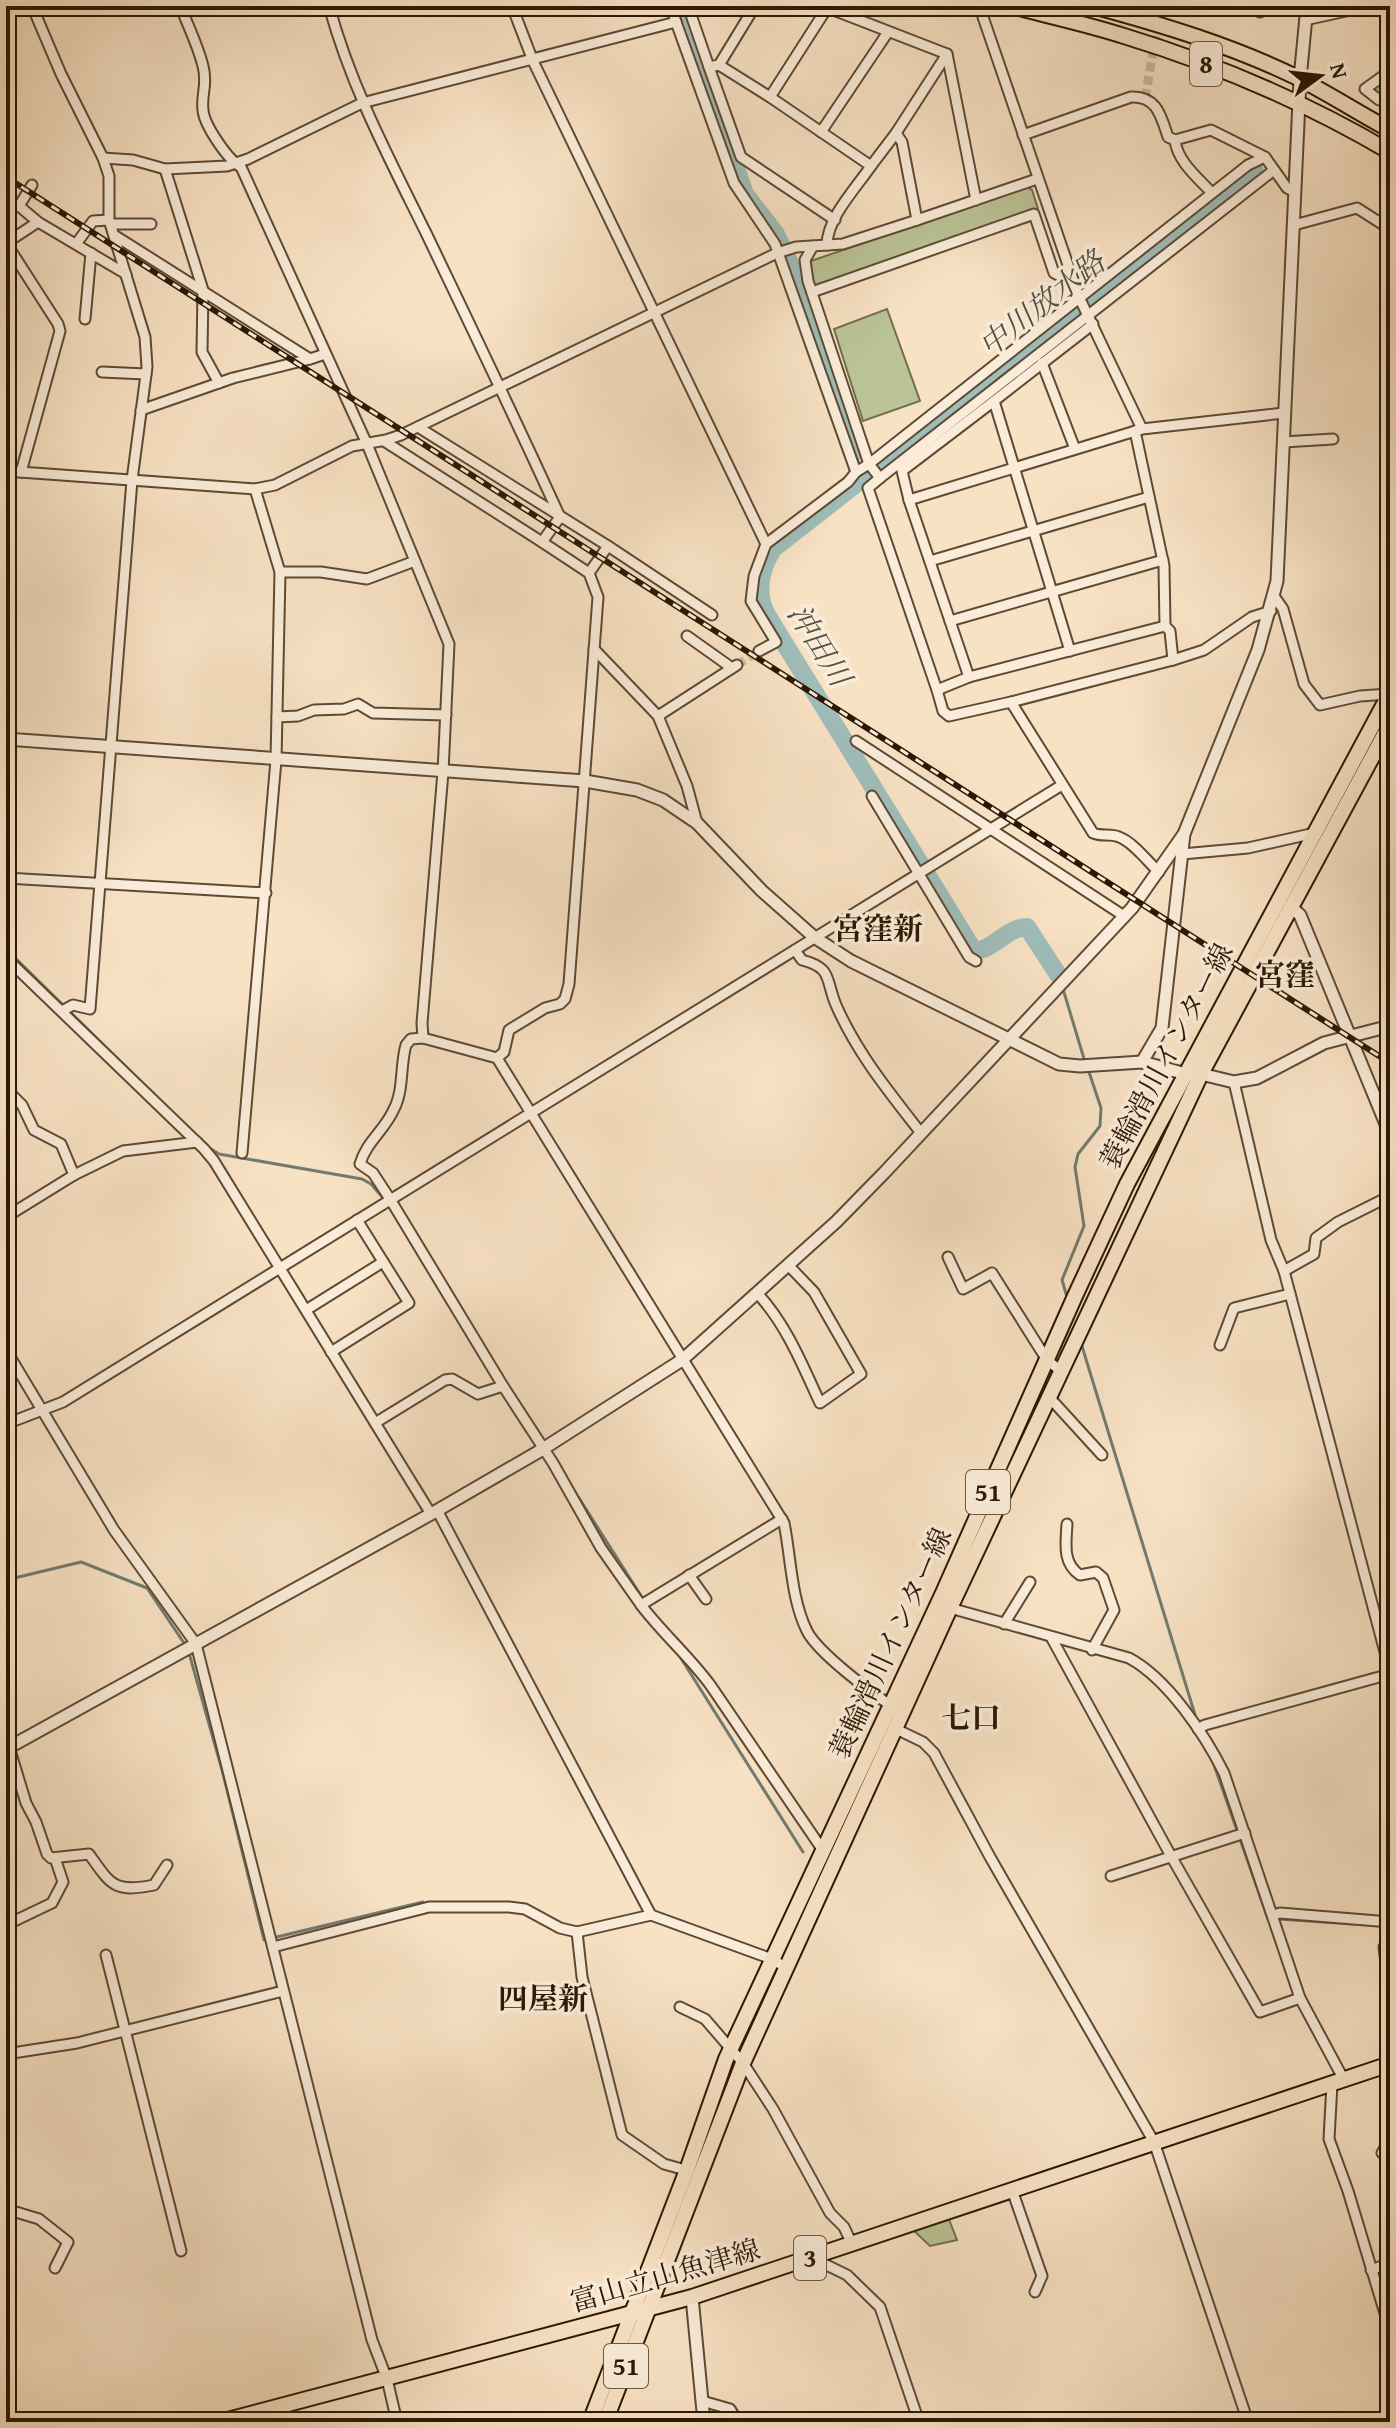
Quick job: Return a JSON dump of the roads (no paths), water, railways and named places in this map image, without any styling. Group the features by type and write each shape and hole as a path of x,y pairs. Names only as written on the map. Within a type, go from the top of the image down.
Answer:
{"main road":[{"name":"8","path":"1011,6 1124,35 1196,60 1299,105 1390,152"},
{"name":"8","path":"1093,6 1226,47 1300,79 1390,130"},
{"name":"蓑輪滑川インター線","path":"605,2422 693,2173 730,2050 822,1849 950,1608 1061,1371 1194,1074 1315,833 1390,693"},
{"name":"蓑輪滑川インター線","path":"590,2422 632,2314 693,2173 788,1969 894,1728 896,1708 1127,1184 1194,1074 1390,724"},
{"name":"富山立山魚津線","path":"220,2422 692,2297 1390,2064"}],"street":[{"path":"32,6 61,74 103,158 109,176 111,226 145,337 146,374 132,480 90,1009 73,1005 62,1011"},
{"path":"180,6 202,64 206,85 203,115 235,164 241,167 367,444 449,644 443,772 423,1038"},
{"path":"329,6 341,51 362,103 501,388 560,517"},
{"path":"512,6 533,61 766,544"},
{"path":"671,6 734,183 744,202 770,234 856,472"},
{"path":"688,6 714,66 741,157 835,220"},
{"path":"714,66 755,6"},
{"path":"1257,6 1260,12 1272,6"},
{"path":"167,1865 154,1885 124,1889 112,1885 89,1854 55,1858 47,1854 7,1748 434,1512 544,1448 682,1360 836,1222 921,1133 1124,916 1184,834 1258,650 1274,596 1300,79 1307,6"},
{"path":"1305,20 1369,6"},
{"path":"770,97 825,7 947,54"},
{"path":"983,17 1080,299 1138,430 1163,560 1165,626 1170,631 1173,660"},
{"path":"103,158 133,160 165,169 235,164 362,103 676,22"},
{"path":"821,132 888,32"},
{"path":"827,245 827,237 835,220 947,54"},
{"path":"947,54 976,200"},
{"path":"714,66 770,97 871,166"},
{"path":"1390,71 1365,89 1379,100 1390,94"},
{"path":"1023,135 1131,97 1142,96 1158,108 1168,137 1175,140 1211,130 1265,157 1287,188 1295,192"},
{"path":"896,133 902,142 917,220"},
{"path":"1175,140 1176,150 1183,161 1212,193"},
{"path":"759,651 776,642 751,601 754,576 766,544 1248,165 1265,157"},
{"path":"165,169 203,290 202,352 219,383"},
{"path":"1271,611 1252,617 1204,650 949,716 943,711 868,488 1274,170"},
{"path":"6,471 255,489 275,485 352,446 384,441 418,427 777,253 843,244 1037,179"},
{"path":"32,185 19,206 38,222 126,274"},
{"path":"812,292 1048,208"},
{"path":"1294,225 1357,208 1390,229"},
{"path":"1034,214 1054,273 1074,283"},
{"path":"76,244 93,221 111,226 151,224"},
{"path":"21,472 60,331 6,243 38,222"},
{"path":"111,226 310,359"},
{"path":"813,246 805,260 812,292 869,464 880,478"},
{"path":"85,319 91,253"},
{"path":"969,677 902,471 1042,363 1089,317"},
{"path":"141,410 219,383 325,354"},
{"path":"1042,363 1075,449"},
{"path":"102,372 146,374"},
{"path":"994,401 1070,651"},
{"path":"909,500 1138,430 1284,413"},
{"path":"418,427 712,615"},
{"path":"843,433 858,430"},
{"path":"1283,442 1333,439"},
{"path":"384,441 589,573 598,597 567,993 560,1004 545,1008 509,1030 504,1052 497,1058"},
{"path":"242,1153 276,760 280,572 255,489"},
{"path":"930,561 1149,497"},
{"path":"542,542 560,517"},
{"path":"589,573 608,546"},
{"path":"950,621 1163,560"},
{"path":"280,572 321,572 367,579 415,561"},
{"path":"1274,596 1283,609 1304,684 1320,705 1390,693"},
{"path":"937,690 969,677 1165,626"},
{"path":"658,716 734,666 687,636"},
{"path":"594,649 658,716 687,786 697,823"},
{"path":"1011,702 1093,833 1116,835 1124,839 1159,872"},
{"path":"277,717 298,716 314,710 344,709 358,704 373,713 446,715"},
{"path":"6,739 585,781 637,790 663,800 697,823 762,891 814,937 851,961 1049,1060 1086,1066 1119,1061 1142,1062 1234,1082 1257,1078 1324,1043 1390,1026"},
{"path":"856,741 1124,916"},
{"path":"6,1424 63,1402 1062,785"},
{"path":"872,796 969,957 976,961"},
{"path":"1182,854 1248,848 1315,833"},
{"path":"1142,1062 1162,1028 1184,834"},
{"path":"6,878 266,893"},
{"path":"1290,906 1300,915 1390,1134"},
{"path":"795,950 802,960 819,965 824,971 836,1006 863,1058 921,1133"},
{"path":"6,958 214,1161 375,1423 434,1512 651,1915"},
{"path":"822,1849 711,1686 658,1628 601,1548 544,1448 390,1199 373,1173 360,1164 365,1148 395,1109 406,1045 411,1039 423,1038 497,1058 782,1519 799,1609 809,1634 836,1662 896,1708"},
{"path":"1198,1729 1390,1673 1385,1624 1284,1271 1271,1240 1234,1082"},
{"path":"6,1089 22,1105 34,1130 61,1144 74,1175"},
{"path":"6,1217 74,1175 123,1151 197,1142"},
{"path":"1284,1271 1314,1254 1316,1238 1327,1230 1390,1196"},
{"path":"331,1352 409,1303 357,1220"},
{"path":"948,1257 963,1289 992,1273 1047,1360 1061,1371"},
{"path":"306,1310 383,1262"},
{"path":"757,1293 771,1308 794,1345 820,1403 861,1374 814,1292 788,1265"},
{"path":"1220,1345 1234,1308 1290,1294"},
{"path":"6,1350 114,1530 196,1644 372,2340 387,2379 397,2422"},
{"path":"375,1423 445,1380 452,1379 478,1394 503,1386"},
{"path":"1049,1397 1102,1455"},
{"path":"641,1605 782,1519"},
{"path":"1067,1524 1065,1546 1072,1570 1080,1575 1096,1572 1103,1578 1114,1610 1092,1650"},
{"path":"689,1575 706,1599"},
{"path":"1004,1624 1030,1582"},
{"path":"950,1608 1129,1658 1141,1665 1167,1691 1212,1748 1224,1773 1300,1998 1338,2082 1329,2139 1390,2330"},
{"path":"1051,1637 1260,2012 1300,1998"},
{"path":"894,1728 923,1742 934,1753 1154,2142 1248,2422"},
{"path":"1111,1876 1245,1833"},
{"path":"6,1925 52,1903 63,1882 55,1858"},
{"path":"273,1947 429,1907 525,1909 560,1928 577,1932 651,1915 772,1959 788,1969"},
{"path":"1273,1915 1280,1913 1390,1922"},
{"path":"577,1932 582,1977 622,2135 664,2164 693,2173"},
{"path":"1384,1947 1390,1995"},
{"path":"106,1955 181,2251"},
{"path":"6,2054 77,2043 283,1991"},
{"path":"680,2007 705,2019 743,2063 773,2109 830,2213 844,2227 852,2244"},
{"path":"1382,2153 1390,2138"},
{"path":"1012,2190 1042,2276 1035,2292"},
{"path":"6,2209 39,2219 68,2242 55,2268"},
{"path":"812,2258 847,2275 880,2307 919,2422"},
{"path":"1371,2270 1390,2263"},
{"path":"692,2297 704,2422"},
{"path":"702,2401 730,2409 738,2422"}],"waterway":[{"name":"沖田川","path":"679,6 745,194 776,234 791,266 854,454"},
{"name":"中川放水路","path":"1377,90 1390,83"},
{"name":"沖田川","path":"1059,976 1027,927 974,951 767,615 760,590 762,573 773,549 1255,172"},
{"path":"6,949 180,1120"},
{"path":"1063,989 1085,1062"},
{"path":"1067,1297 1062,1280 1084,1226 1075,1167 1078,1154 1100,1126 1101,1108 1088,1069"},
{"path":"208,1147 219,1154 362,1179 384,1199"},
{"path":"1081,1343 1196,1718"},
{"path":"570,1484 645,1602"},
{"path":"6,1580 81,1562 147,1588 186,1646"},
{"path":"677,1652 803,1852"},
{"path":"189,1653 264,1940 423,1902"},
{"path":"1212,1759 1270,1919"},
{"path":"1278,1919 1354,1924"}],"tunnel":[{"path":"1145,98 1161,8"},
{"path":"737,665 759,651"}],"railway":[{"path":"6,177 1390,1063"}],"district":[{"name":"宮窪新","path":"878,929"},
{"name":"宮窪","path":"1285,975"},
{"name":"七口","path":"971,1718"},
{"name":"四屋新","path":"543,1999"}]}
